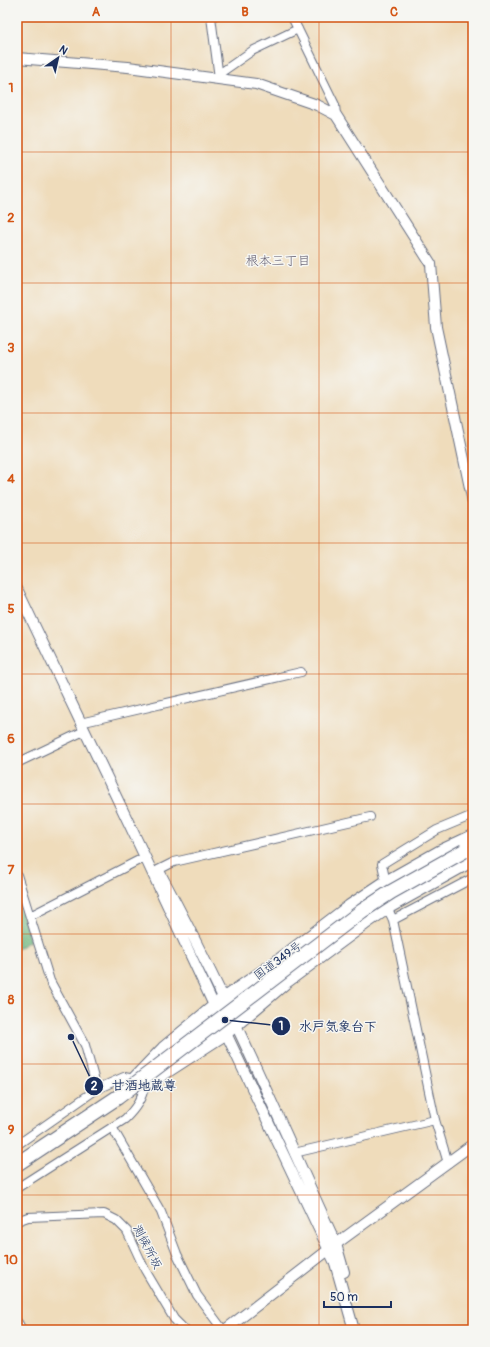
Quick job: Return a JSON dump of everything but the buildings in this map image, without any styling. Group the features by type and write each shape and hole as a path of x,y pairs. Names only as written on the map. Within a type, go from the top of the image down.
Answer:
{"highway":[{"name":"国道349号","path":"140,1081 164,1049 219,1004 274,965 350,907 386,883 441,852 473,837"},
{"name":"国道349号","path":"17,1165 89,1118 140,1081 231,1028 287,980 390,914 471,851"},
{"name":"国道349号","path":"17,1165 118,1097 362,912 391,892 471,851"}],"street":[{"path":"211,17 219,76"},
{"path":"292,17 335,105 336,115 432,264 436,327 473,502"},
{"path":"219,76 252,51 298,29"},
{"path":"17,58 219,76 262,86 316,105 336,115"},
{"path":"17,589 113,792 294,1153 332,1247"},
{"path":"17,763 82,727 301,672"},
{"path":"113,792 188,924 219,1004"},
{"path":"386,883 382,864 437,830 473,815"},
{"path":"158,870 174,862 370,817"},
{"path":"30,916 145,857"},
{"path":"17,875 50,981 85,1045 97,1089"},
{"path":"448,1163 435,1120 390,914 473,878"},
{"path":"231,1028 332,1247 341,1259 354,1330"},
{"path":"17,1145 97,1089 124,1078 140,1081 143,1096 136,1107 125,1118 17,1188"},
{"path":"294,1153 435,1120"},
{"path":"112,1127 161,1212 177,1254 197,1295 224,1330 332,1247 473,1144"},
{"name":"測候所坂","path":"17,1222 28,1217 104,1214 116,1220 127,1231 145,1270 174,1319 185,1330"},
{"path":"17,1323 21,1330"}],"green space":[{"path":"17,895 30,941 17,949"}],"place":[{"name":"水戸気象台下","path":"225,1020"},
{"name":"甘酒地蔵尊","path":"71,1037"}],"district":[{"name":"根本三丁目","path":"278,261"}]}
